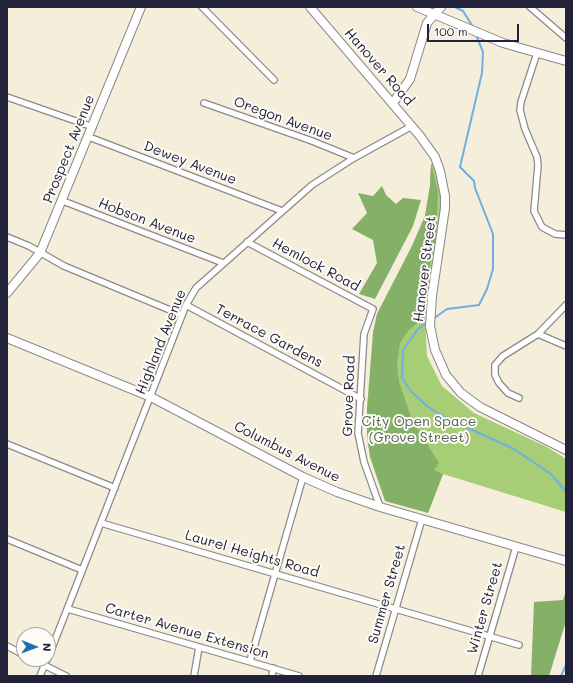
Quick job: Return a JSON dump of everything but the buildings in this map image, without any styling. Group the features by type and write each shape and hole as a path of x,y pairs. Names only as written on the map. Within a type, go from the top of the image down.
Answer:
{"street":[{"name":"Prospect Avenue","path":"7,293 40,253 63,201 140,7"},
{"path":"202,7 274,80"},
{"name":"Hanover Road","path":"310,7 412,126"},
{"path":"416,7 503,43 566,61"},
{"path":"393,103 410,79 426,27 434,14 441,7"},
{"path":"530,7 566,38"},
{"path":"537,53 521,102 520,110 521,118 535,150 538,165 534,211 542,227 555,234 566,234"},
{"path":"7,97 93,127"},
{"name":"Oregon Avenue","path":"204,103 312,141 354,158"},
{"name":"Highland Avenue","path":"56,638 182,315 196,288 222,263 321,179 354,158 412,126"},
{"name":"Hanover Street","path":"412,126 435,157 444,182 444,223 432,296 430,326 432,338 440,363 446,374 461,393 470,401 566,450"},
{"name":"Dewey Avenue","path":"89,137 282,211"},
{"name":"Hobson Avenue","path":"63,201 222,263"},
{"path":"7,237 29,246 64,266 182,315"},
{"name":"Hemlock Road","path":"247,242 373,309"},
{"name":"Terrace Gardens","path":"186,305 361,399"},
{"path":"519,398 508,393 499,383 494,375 495,365 502,356 538,334 566,305"},
{"name":"Grove Road","path":"373,309 364,334 358,433 360,448 380,507"},
{"path":"538,334 566,346"},
{"name":"Columbus Avenue","path":"7,338 151,397 303,477 337,492 380,507 566,561"},
{"path":"7,444 115,488"},
{"path":"250,661 303,477"},
{"name":"Summer Street","path":"376,676 422,519"},
{"name":"Laurel Heights Road","path":"101,523 519,645"},
{"path":"7,539 82,570"},
{"name":"Winter Street","path":"478,676 516,547"},
{"name":"Carter Avenue Extension","path":"68,609 299,676"},
{"path":"7,646 16,651"},
{"path":"194,676 199,647"},
{"name":"Highland Avenue","path":"40,676 44,667"},
{"path":"47,667 66,676"},
{"path":"272,676 273,668"}],"green space":[{"name":"City Open Space (Grove Street)","path":"435,162 441,183 443,208 425,317 427,356 442,386 474,413 547,447 566,459 566,512 443,474 428,513 373,333 377,314 412,246 425,216 430,186 431,164"},
{"path":"431,164 438,191 436,236 428,273 423,318 408,331 400,343 397,363 399,382 412,420 439,463 434,470 443,474 428,513 385,501 370,457 367,437 367,408 373,333 377,314 412,246 425,216 430,186"},
{"path":"382,186 386,195 396,204 403,198 421,200 413,226 375,299 359,294 377,263 373,240 352,229 367,213 358,193 373,196"},
{"path":"566,591 566,621 549,676 531,676 534,602 563,600"}],"waterway":[{"path":"455,7 463,11 473,27"},
{"path":"433,319 447,309 479,305 487,289 493,269 493,234 475,188 474,181 460,167 482,73 483,52 476,35"},
{"path":"428,322 418,329 403,350 402,378 411,391 428,407 448,419 514,449 551,474 566,492"},
{"path":"561,676 566,665"}]}
